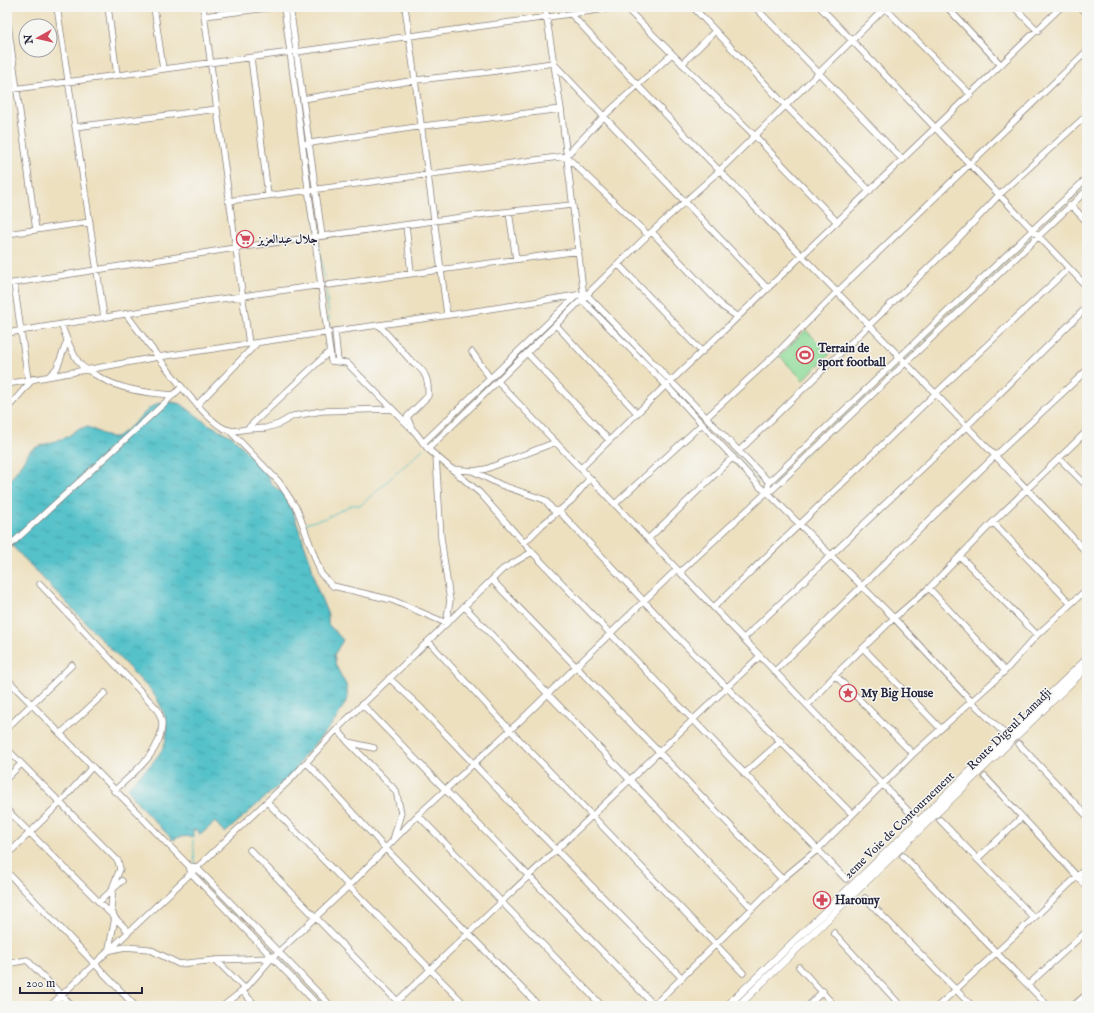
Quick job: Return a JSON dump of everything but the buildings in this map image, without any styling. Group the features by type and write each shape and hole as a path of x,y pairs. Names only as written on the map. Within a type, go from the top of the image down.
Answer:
{"main road":[{"name":"2eme Voie de Contournement","path":"727,1006 1087,659"},
{"name":"Route Digeul Lamadji","path":"738,1006 1087,667"}],"street":[{"path":"57,7 104,316"},
{"path":"108,7 117,75"},
{"path":"154,7 162,69"},
{"path":"203,7 228,201 243,296 248,344"},
{"path":"204,16 275,7"},
{"path":"284,7 303,99 306,143"},
{"path":"290,7 294,52 325,285 331,361"},
{"path":"405,7 436,221 447,314"},
{"path":"545,7 561,109 584,297 668,384 702,424 761,488 801,523 861,587 894,618 970,700 1004,733"},
{"path":"7,90 620,7"},
{"path":"625,7 754,135 837,222"},
{"path":"693,7 785,105 870,191"},
{"path":"756,7 903,160"},
{"path":"820,7 1087,287"},
{"path":"428,449 618,264 719,171 886,7 971,95"},
{"path":"947,7 1002,65"},
{"path":"1014,7 1038,31"},
{"path":"581,468 636,412 702,352 1038,31 1061,7"},
{"path":"1080,7 1087,13"},
{"path":"571,14 637,86 903,361 936,393 1087,553"},
{"path":"7,17 18,88 36,230"},
{"path":"682,64 715,31"},
{"path":"707,417 779,350 836,292 1087,51"},
{"path":"228,201 566,156 604,116 672,54"},
{"path":"251,58 268,195"},
{"path":"303,99 416,80 553,63"},
{"path":"553,63 686,201 768,289"},
{"path":"75,127 217,109"},
{"path":"306,143 423,126 561,109"},
{"path":"739,451 956,241 999,196 1087,115"},
{"path":"566,156 650,234 723,307 738,317"},
{"path":"223,1006 243,990 275,955 350,885 445,789 510,730 644,601 767,492 772,490 1035,233 1087,178"},
{"path":"767,492 769,482 903,361 1035,233 1071,205 1087,190"},
{"path":"7,284 235,248 436,221 572,205"},
{"path":"1071,205 1087,222"},
{"path":"509,212 516,259"},
{"path":"7,234 90,222"},
{"path":"406,225 411,273"},
{"path":"7,332 243,296 579,251"},
{"path":"618,264 702,352"},
{"path":"714,607 936,393 1069,268"},
{"path":"7,409 30,380 20,330 14,283"},
{"path":"338,362 335,331 576,296 584,297"},
{"path":"423,443 576,296"},
{"path":"744,638 967,426 1087,306"},
{"path":"126,314 158,357 197,405 214,422 229,430 279,482 297,510 321,574 333,586 392,600 446,624"},
{"path":"61,324 67,341 81,366 87,370 116,386 150,393 174,395"},
{"path":"379,325 412,362 417,365 429,381 428,396 407,417 414,431"},
{"path":"556,325 636,412"},
{"path":"7,384 158,357 329,332"},
{"path":"48,376 57,368 67,341"},
{"path":"197,405 257,343"},
{"path":"247,429 330,351 331,361"},
{"path":"472,352 490,378"},
{"path":"528,353 609,440"},
{"path":"331,361 347,363 414,431 428,449 480,493 532,552 846,879"},
{"path":"775,671 995,456 1087,370"},
{"path":"498,382 616,503 678,571 744,638 915,818"},
{"path":"668,384 707,417 769,482"},
{"path":"7,548 182,387"},
{"path":"229,430 266,428 279,424 293,416 322,411 392,409"},
{"path":"616,503 702,424"},
{"path":"808,705 835,675 894,618 928,588 993,522 1087,431"},
{"path":"451,469 473,471 486,469 520,454 556,442"},
{"path":"436,456 441,538 450,601 446,624"},
{"path":"648,539 733,457"},
{"path":"1059,458 1087,486"},
{"path":"473,471 501,485 544,500 553,510 559,512 727,687 852,814"},
{"path":"524,543 542,525 572,500 590,478"},
{"path":"993,522 1070,603"},
{"path":"50,1006 196,867 267,802 307,763 337,729 362,704 504,567 532,552"},
{"path":"960,556 1037,635"},
{"path":"492,580 782,879"},
{"path":"40,584 158,710 163,724 158,744 141,765 114,791"},
{"path":"928,588 1005,671"},
{"path":"362,704 653,1005 782,879 817,850 852,814 884,785 913,754 970,700 1005,671 1037,635 1070,603 1087,589"},
{"path":"464,606 752,908"},
{"path":"428,641 510,730 743,973"},
{"path":"863,648 941,729"},
{"path":"392,1006 432,970 760,656"},
{"path":"7,728 72,665"},
{"path":"835,675 913,754"},
{"path":"389,678 418,705 682,978"},
{"path":"7,680 189,866 191,873 275,955 331,1006"},
{"path":"60,734 105,692"},
{"path":"337,729 396,791 402,813 392,841"},
{"path":"744,774 781,741"},
{"path":"348,742 374,748"},
{"path":"1019,744 1087,816"},
{"path":"7,749 59,804 118,861 120,869 112,890 111,909 115,918 108,950"},
{"path":"307,763 385,848 539,1006"},
{"path":"7,778 21,764"},
{"path":"7,855 59,804 92,767"},
{"path":"985,777 1087,887"},
{"path":"267,802 350,885 466,1006"},
{"path":"7,810 128,931"},
{"path":"418,815 602,1006"},
{"path":"977,859 1022,817"},
{"path":"940,820 1034,918"},
{"path":"250,850 402,1006"},
{"path":"903,856 1048,1006"},
{"path":"189,866 196,867 319,1006"},
{"path":"938,1006 1087,867"},
{"path":"7,872 135,1006"},
{"path":"99,902 122,881"},
{"path":"865,898 972,1006"},
{"path":"1028,985 1087,931"},
{"path":"834,933 901,1006"},
{"path":"108,950 125,947 149,949 179,964 275,955"},
{"path":"7,964 27,960 72,1006"},
{"path":"216,960 256,1006"},
{"path":"799,967 836,1006"},
{"path":"808,1006 823,991"},
{"path":"1074,1006 1087,994"}],"green space":[{"name":"Terrain de sport football","path":"806,330 830,354 803,380 779,356"}],"water":[{"path":"172,402 181,404 208,424 233,437 266,472 272,485 287,496 311,563 316,586 328,615 328,624 343,640 334,655 336,666 346,685 348,698 335,721 303,757 294,772 225,833 215,822 200,835 198,830 193,830 193,836 179,837 173,840 141,807 128,789 157,757 166,741 167,732 165,716 162,708 152,692 16,550 7,538 7,485 30,451 37,447 67,437 78,429 88,427 109,437 117,437 151,407 159,403"}],"waterway":[{"path":"287,7 293,50"},
{"path":"293,53 298,92"},
{"path":"301,112 305,138"},
{"path":"307,157 311,183"},
{"path":"1037,231 1087,183"},
{"path":"313,197 317,230"},
{"path":"905,358 1033,235"},
{"path":"319,243 324,279"},
{"path":"326,291 330,327"},
{"path":"586,300 590,304"},
{"path":"508,367 576,301"},
{"path":"773,485 900,363"},
{"path":"429,443 447,426"},
{"path":"728,448 763,485"},
{"path":"304,524 326,518 351,505 361,505 423,449"},
{"path":"193,840 195,864"},
{"path":"197,875 274,954"},
{"path":"277,957 324,1006"}],"place":[{"name":"جلال عبدالعزيز","path":"245,239"},
{"name":"Terrain de sport football","path":"805,355"},
{"name":"My Big House","path":"848,693"},
{"name":"Harouny","path":"822,900"}]}
